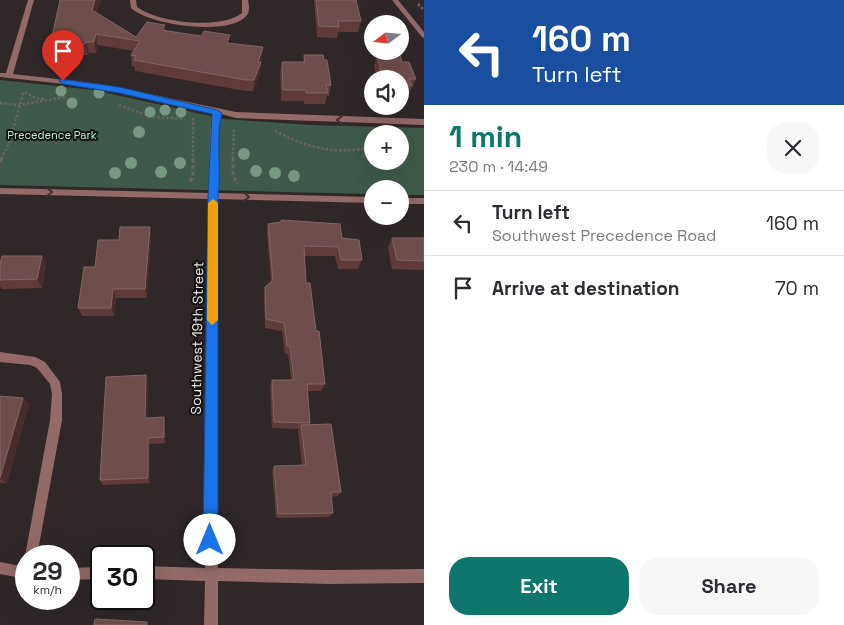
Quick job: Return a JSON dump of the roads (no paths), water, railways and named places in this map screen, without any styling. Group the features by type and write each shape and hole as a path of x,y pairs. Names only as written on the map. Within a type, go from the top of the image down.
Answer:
{"street":[{"path":"9,75 31,0"},
{"path":"133,0 134,8 143,16 211,25 225,24 242,17 245,11 245,0"},
{"path":"395,0 424,36"},
{"path":"0,75 101,86 199,108 216,118 236,116 424,122"},
{"name":"Southwest 19th Street","path":"211,625 213,197 216,118"},
{"path":"0,191 364,200"},
{"path":"409,201 424,201"},
{"path":"0,358 31,360 42,365 55,382 57,394 56,420 33,545"},
{"path":"0,568 15,571"},
{"path":"155,573 328,578 424,576"}],"park label":[{"name":"Precedence Park","path":"52,135"}]}
